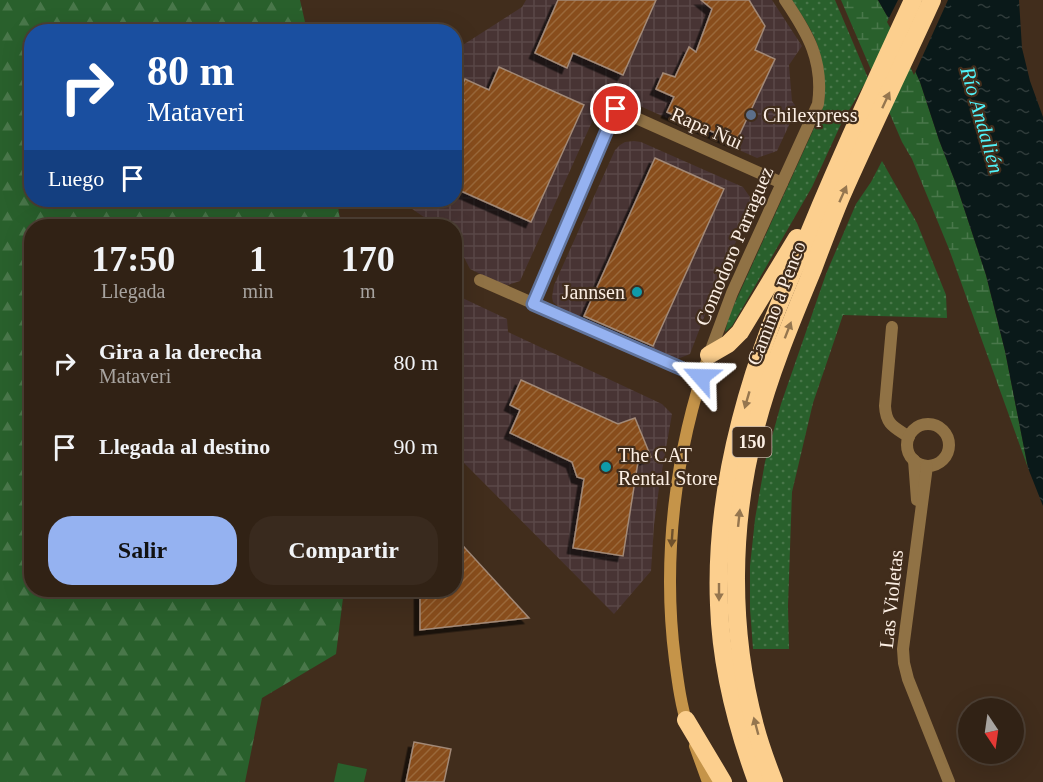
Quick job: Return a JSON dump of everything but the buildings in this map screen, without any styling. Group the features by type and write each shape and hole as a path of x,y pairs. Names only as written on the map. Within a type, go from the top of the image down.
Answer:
{"highway":[{"name":"Camino a Penco","path":"757,782 740,730 725,668 721,636 719,573 722,531 735,447 755,370 771,324 827,188 913,0"},
{"name":"Camino a Penco","path":"774,782 755,726 742,660 736,593 742,492 765,394 791,323 840,199 932,0"},
{"path":"709,355 719,351 740,332 827,188"},
{"path":"686,720 723,782"}],"street":[{"name":"Comodoro Parraguez","path":"708,782 686,720 676,673 673,645 670,580 677,489 688,428 709,355 732,293 818,104 820,90 812,44 785,0"},
{"name":"Rapa Nui","path":"533,304 616,109 782,183"},
{"path":"480,280 701,377"},
{"path":"892,327 885,416 890,425 909,436"},
{"path":"927,424 936,426 948,437 948,451 944,459 938,464 927,466 920,464 908,451 909,436 920,426 927,424"},
{"path":"914,460 920,519"},
{"path":"920,519 927,466"},
{"name":"Las Violetas","path":"920,519 903,648 904,663 908,679 950,782"}],"shaded area":[{"path":"526,0 772,0 802,46 789,65 792,101 797,108 777,151 757,158 606,91 520,281 505,286 470,269 462,254 462,219 427,219 409,207 462,207 462,46 522,7"},
{"path":"625,142 641,142 743,187 752,200 752,207 718,281 690,354 675,360 561,309 553,302 552,297 554,285 615,150"},
{"path":"462,298 507,319 508,332 662,404 672,414 654,525 651,571 614,614 462,461"}],"green space":[{"path":"0,0 300,0 305,24 24,24 24,207 338,207 340,219 24,219 24,597 343,597 336,654 262,698 245,782 0,782"},
{"path":"792,0 835,0 868,78 841,124 812,187 732,326 725,332 729,316 820,115 824,101 825,83 818,45"},
{"path":"841,0 878,0 903,44 920,82 986,275 1005,351 1028,468 949,249 912,159 902,142"},
{"path":"882,161 917,223 946,295 947,318 843,315 813,403 792,492 788,606 789,649 753,649 750,566 765,462 781,404 826,274 856,204"},
{"path":"338,763 367,769 364,782 334,782"}],"water":[{"name":"Río Andalién","path":"878,0 1019,0 1022,48 1030,81 1043,117 1043,506 1028,468 1005,351 986,275 920,82 903,44"}],"pier":[{"path":"898,0 948,0 914,75 887,22"}],"place":[{"name":"Chilexpress","path":"751,115"},
{"name":"Jannsen","path":"637,292"},
{"name":"The CAT Rental Store","path":"606,467"}],"route":[{"path":"616,109 533,304 701,377"}]}
